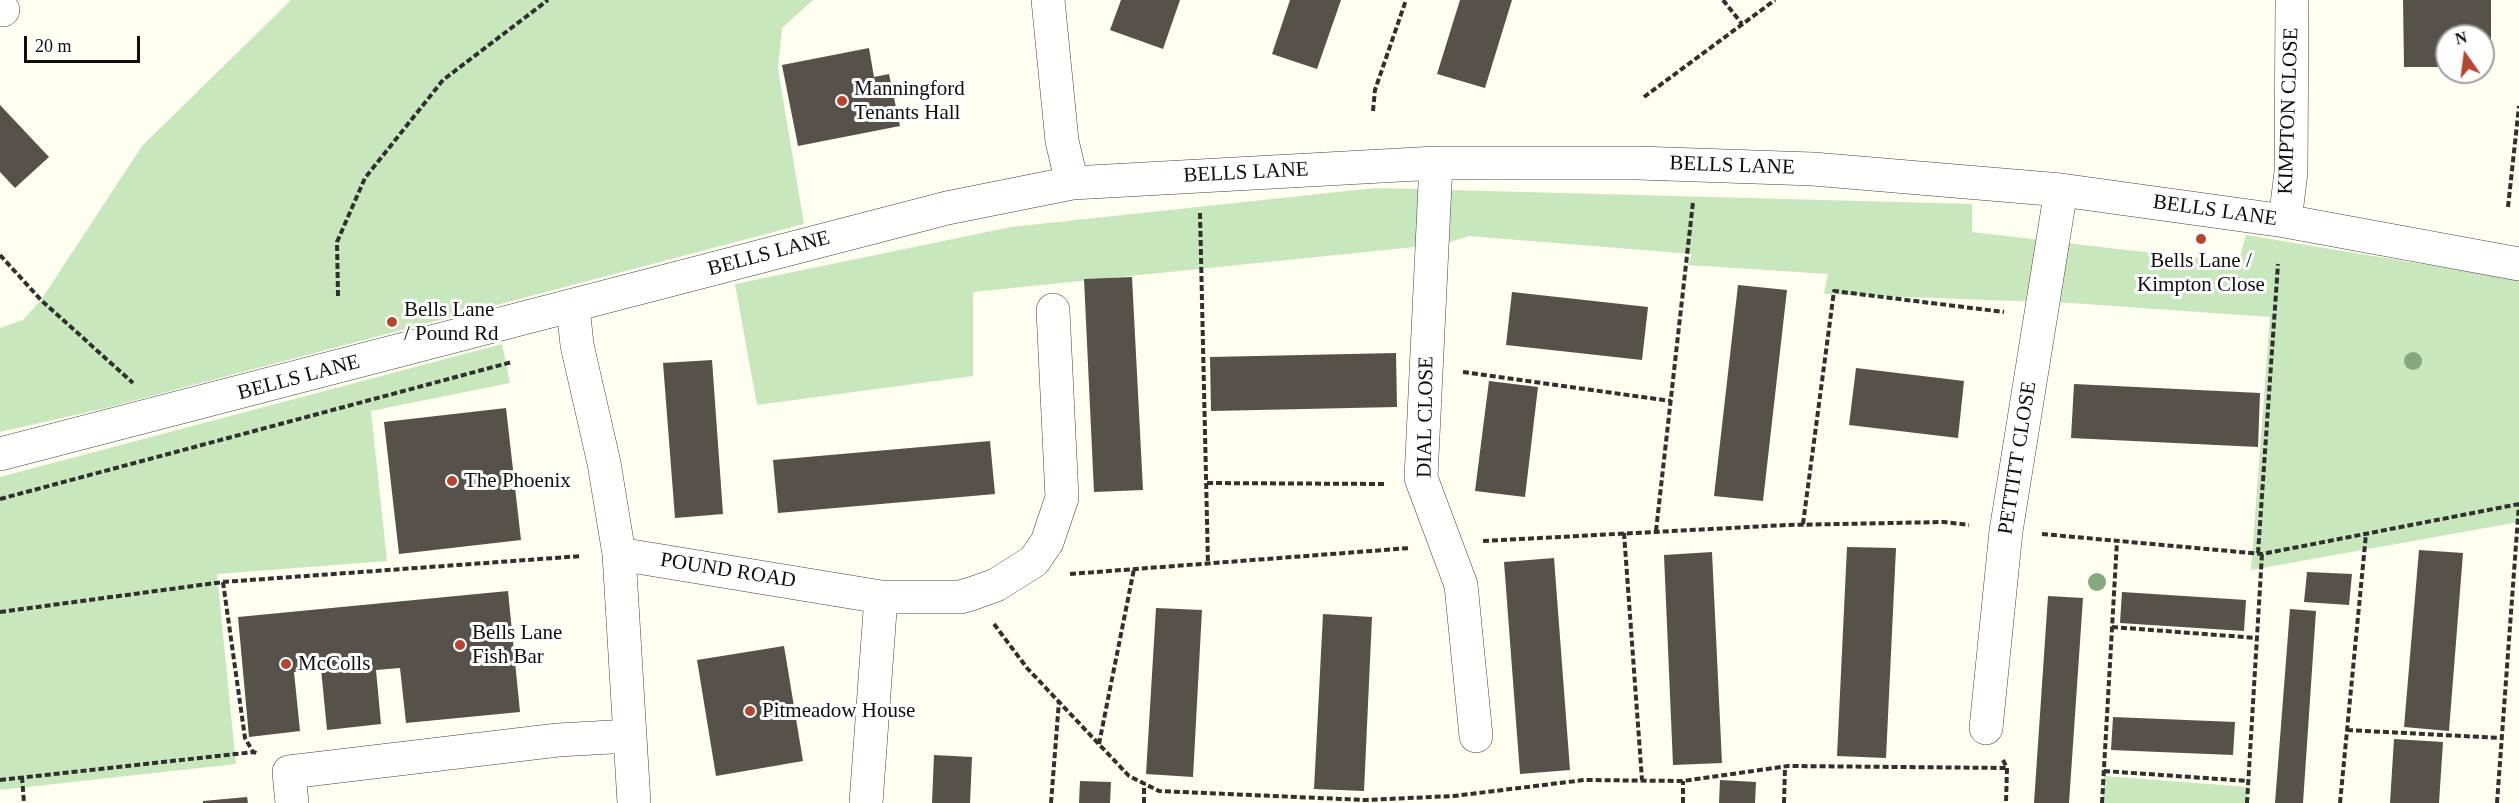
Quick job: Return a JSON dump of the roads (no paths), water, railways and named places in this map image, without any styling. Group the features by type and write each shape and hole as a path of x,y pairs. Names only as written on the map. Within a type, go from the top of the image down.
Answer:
{"street":[{"path":"1048,0 1062,141 1072,183"},
{"name":"KIMPTON CLOSE","path":"2285,221 2291,172 2292,0"},
{"name":"BELLS LANE","path":"0,454 935,211 1072,183 1436,163 1638,163 1813,169 2061,190 2285,221 2519,264"},
{"name":"DIAL CLOSE","path":"1436,163 1421,478 1461,585 1476,736"},
{"name":"PETTITT CLOSE","path":"1986,728 2006,531 2061,190"},
{"path":"573,306 577,345 604,463 619,554 634,803"},
{"name":"POUND ROAD","path":"619,554 881,597 960,597 996,585 1034,561 1047,542 1062,498 1053,310"},
{"path":"866,803 881,597"},
{"path":"290,787 558,740 629,736"}],"place":[{"name":"Manningford Tenants Hall","path":"842,101"},
{"name":"Bells Lane / Kimpton Close","path":"2201,239"},
{"name":"Bells Lane / Pound Rd","path":"392,322"},
{"name":"The Phoenix","path":"452,481"},
{"name":"Bells Lane Fish Bar","path":"460,645"},
{"name":"McColls","path":"286,664"},
{"name":"Pitmeadow House","path":"750,711"}]}
